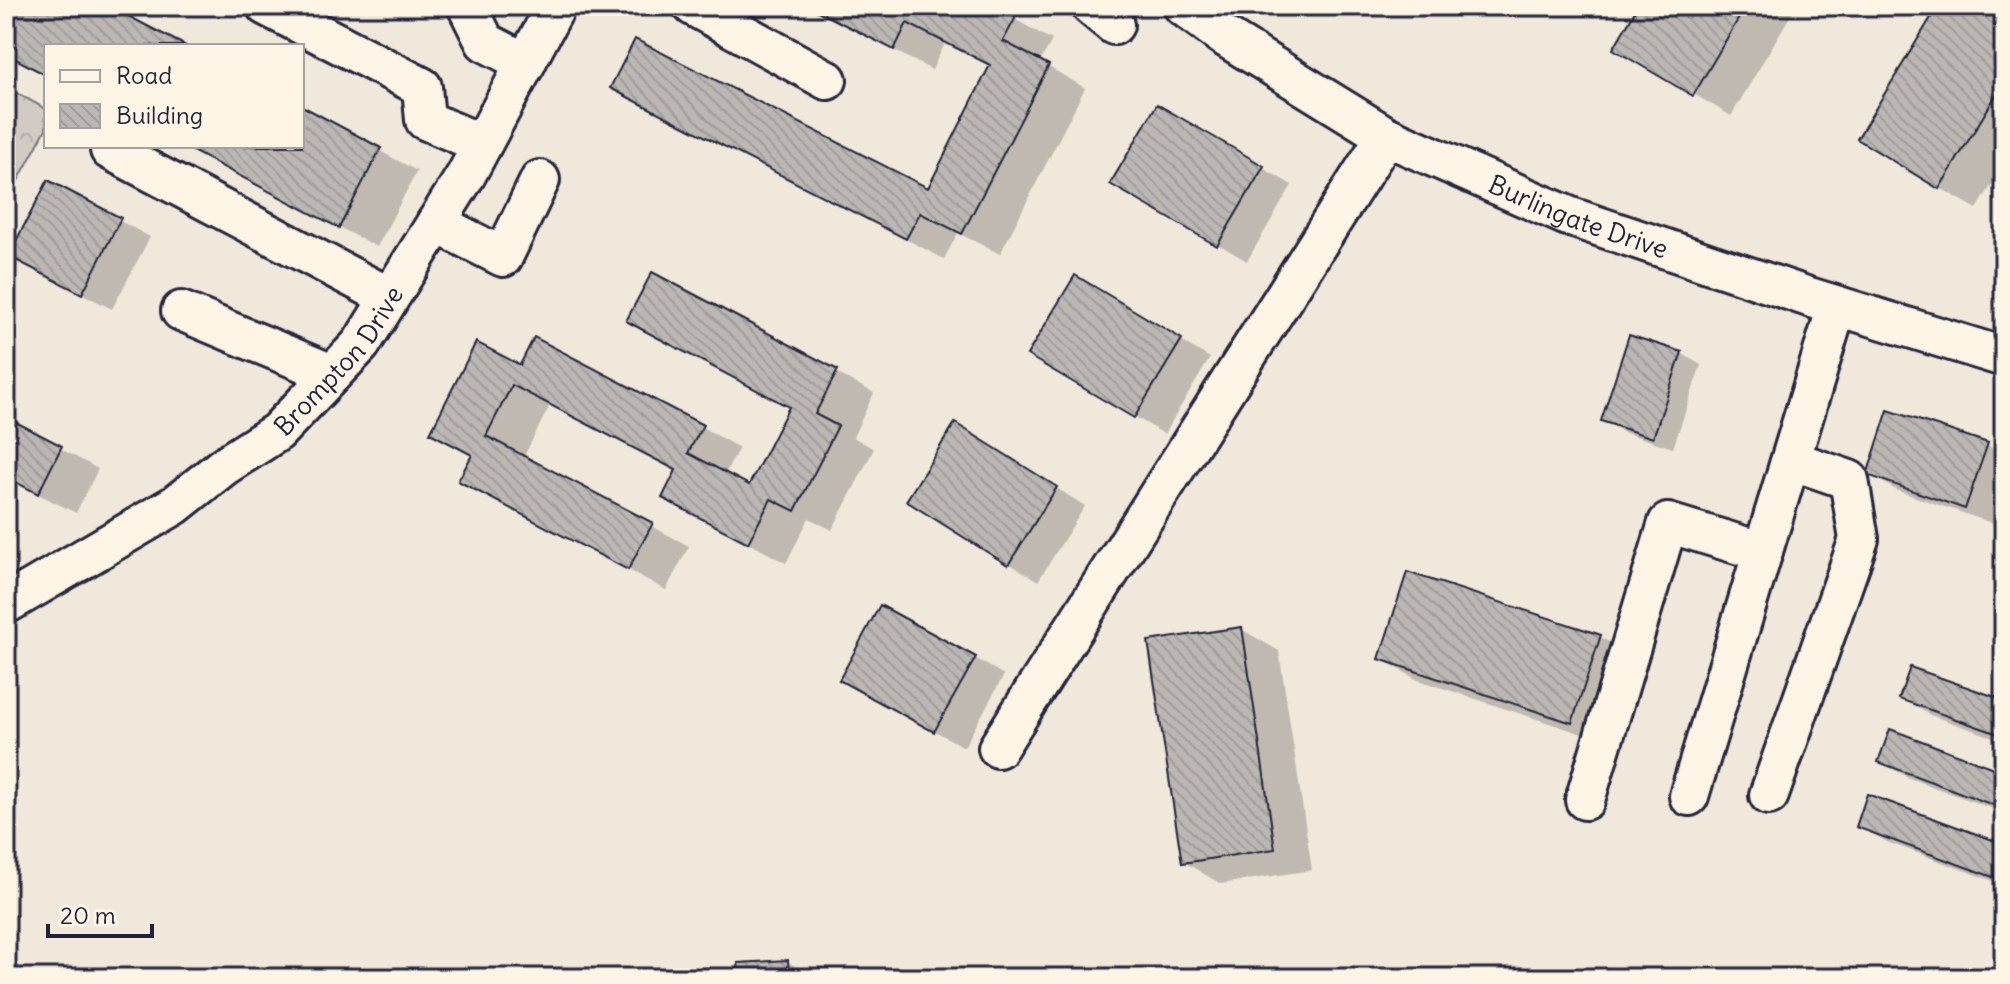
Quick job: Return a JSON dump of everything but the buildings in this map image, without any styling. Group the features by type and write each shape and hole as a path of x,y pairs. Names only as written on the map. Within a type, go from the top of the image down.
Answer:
{"street":[{"path":"266,6 422,87 425,120 482,144"},
{"path":"467,6 485,42 526,63"},
{"name":"Brompton Drive","path":"6,604 175,505 224,466 277,432 361,344 482,144 556,6"},
{"path":"693,6 827,80"},
{"name":"Burlingate Drive","path":"1183,6 1222,35 1386,136 1568,216 1837,306 2004,357"},
{"path":"998,748 1386,136"},
{"path":"110,150 389,297"},
{"path":"436,223 503,257 540,180"},
{"path":"1689,796 1837,306"},
{"path":"181,311 332,374"},
{"path":"1769,795 1859,539 1849,480 1791,460"},
{"path":"1585,800 1668,523 1763,552"}],"green space":[{"path":"6,87 44,108 44,133 6,203"}]}
